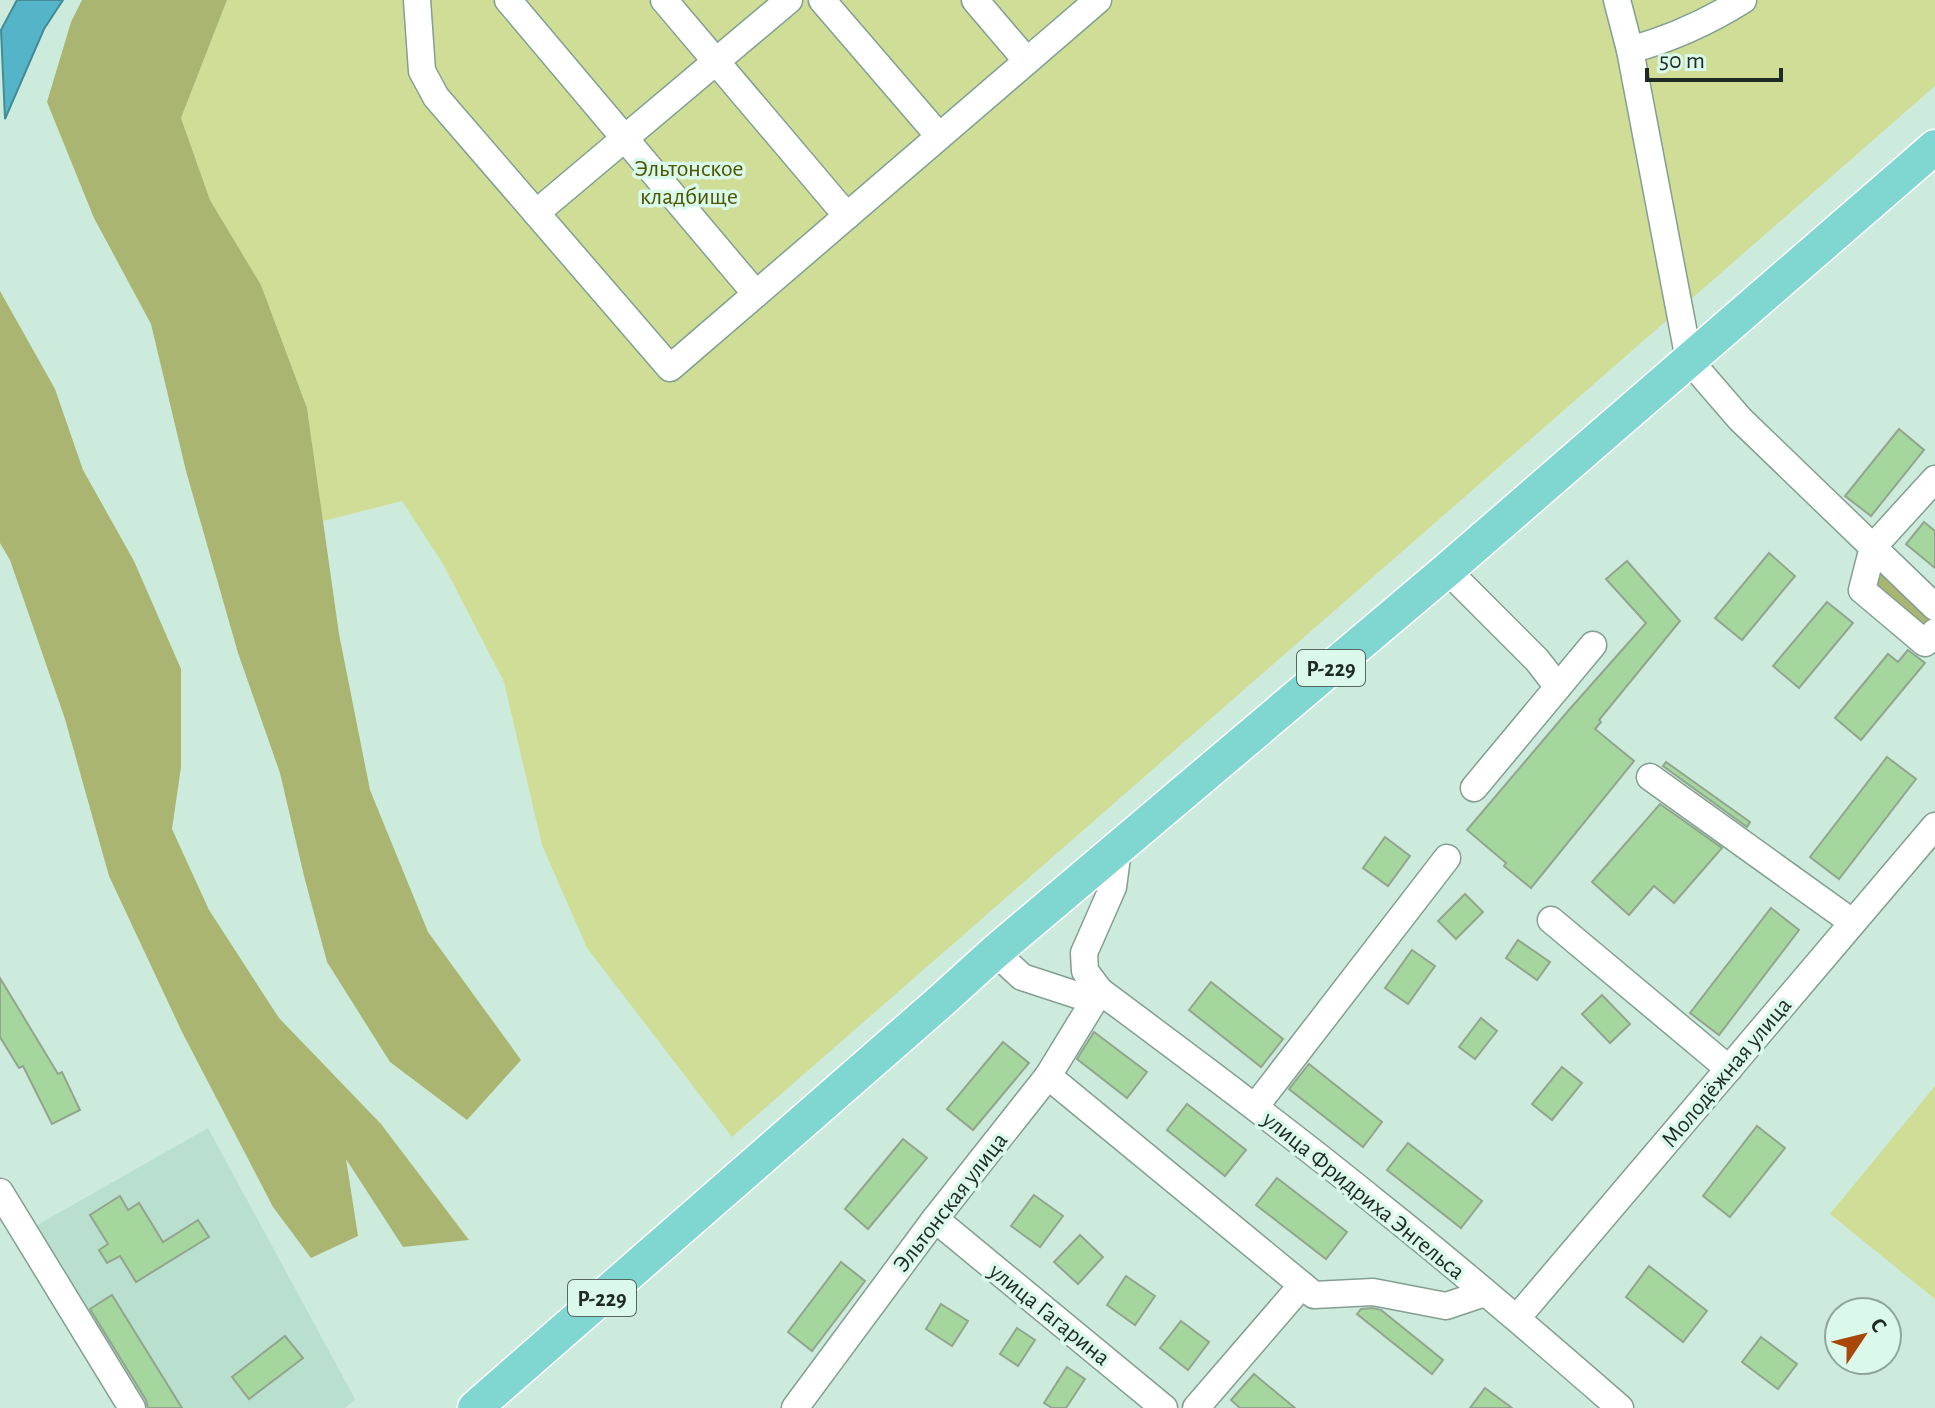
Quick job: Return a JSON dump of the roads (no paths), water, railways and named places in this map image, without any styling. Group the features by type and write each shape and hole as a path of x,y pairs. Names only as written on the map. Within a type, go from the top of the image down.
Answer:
{"main road":[{"name":"Р-229","path":"475,1408 995,952 1447,570 1935,147"}],"street":[{"path":"417,0 422,71 436,97 670,368 1098,0"},
{"path":"508,0 756,294"},
{"path":"664,0 847,216"},
{"path":"536,213 789,0"},
{"path":"822,0 939,136"},
{"path":"975,0 1027,61"},
{"path":"1617,0 1630,50 1689,360 1740,419 1935,607"},
{"path":"1630,50 1681,33 1724,13 1743,0"},
{"path":"1935,479 1873,547 1862,590 1925,643 1935,632"},
{"path":"1447,570 1537,660 1558,687"},
{"path":"1474,788 1593,645"},
{"path":"1650,777 1852,922"},
{"name":"Молодёжная улица","path":"1517,1318 1935,826"},
{"path":"995,952 1022,977 1077,995 1092,981 1084,953 1113,887 1118,849"},
{"path":"1255,1107 1447,858"},
{"path":"1551,920 1729,1069"},
{"name":"Эльтонская улица","path":"795,1408 935,1219 1048,1076 1092,981"},
{"name":"улица Фридриха Энгельса","path":"1092,981 1379,1204 1620,1408"},
{"path":"1048,1076 1314,1295 1373,1292 1446,1306 1485,1293"},
{"path":"0,1192 132,1408"},
{"name":"улица Гагарина","path":"935,1219 1164,1408"},
{"path":"1196,1408 1302,1285"}],"water":[{"path":"17,0 63,0 44,29 5,119 1,30"}],"park label":[{"name":"Эльтонское кладбище","path":"689,182"}]}
